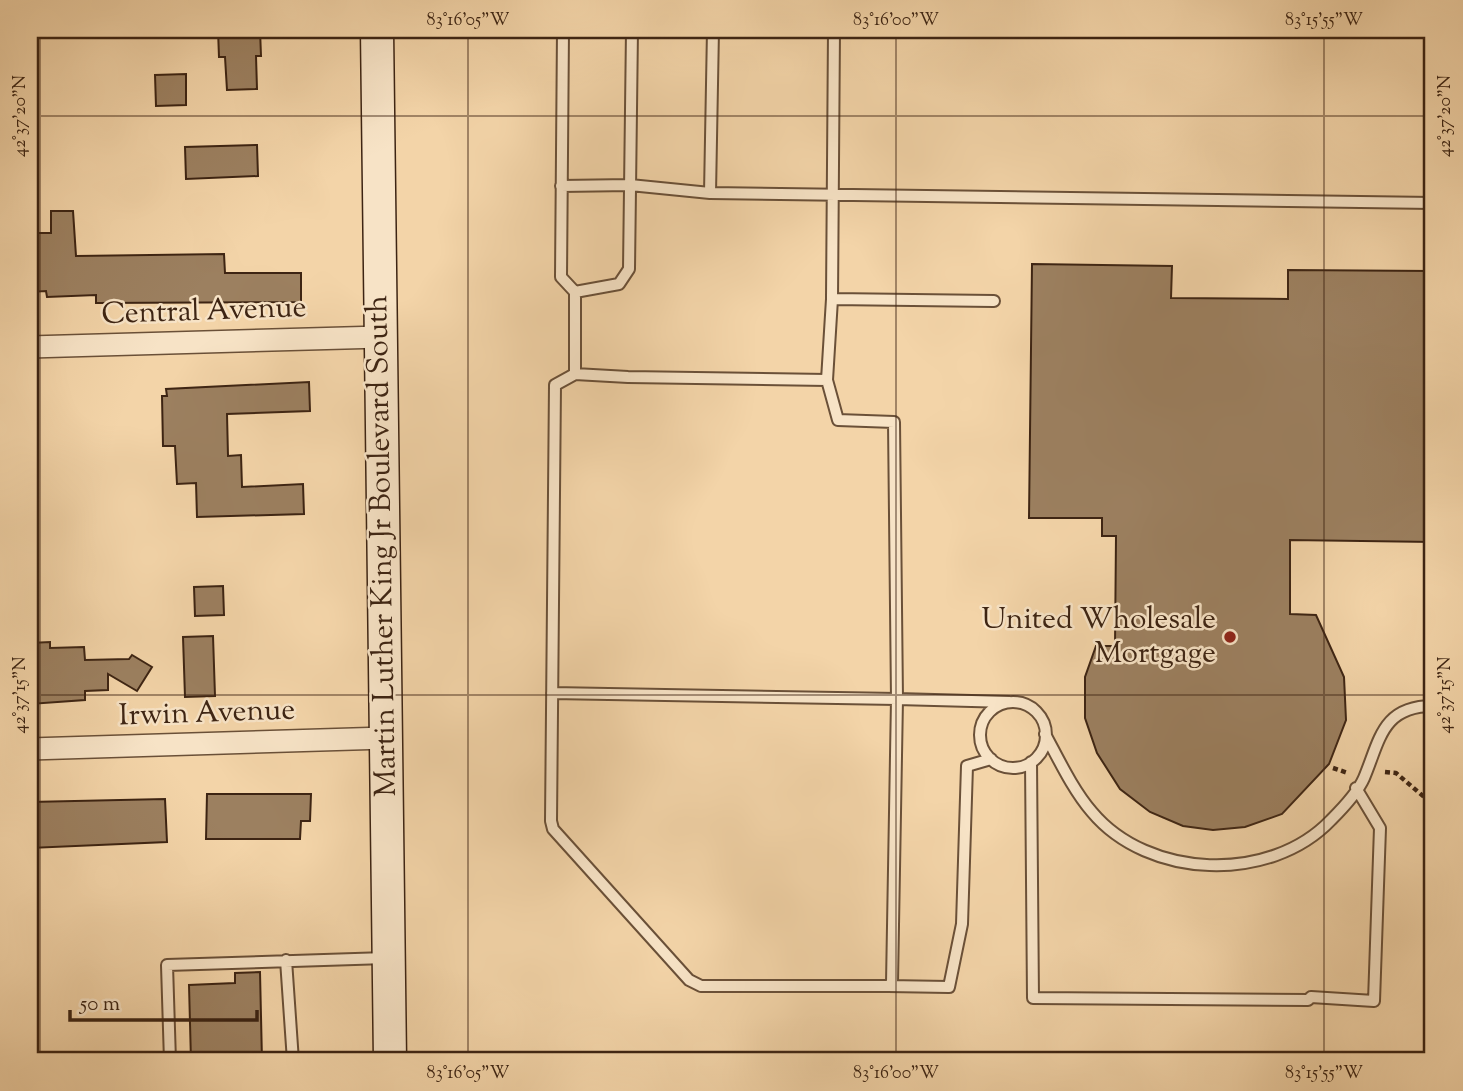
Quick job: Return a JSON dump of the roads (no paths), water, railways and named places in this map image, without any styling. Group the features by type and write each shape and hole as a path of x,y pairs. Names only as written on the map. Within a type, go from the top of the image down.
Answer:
{"main road":[{"name":"Martin Luther King Jr Boulevard South","path":"377,30 390,1061"}],"street":[{"name":"Central Avenue","path":"30,347 381,337"},
{"name":"Irwin Avenue","path":"30,749 386,738"}],"lane":[{"path":"563,30 561,277 575,292 575,374"},
{"path":"575,292 619,284 629,269 632,30"},
{"path":"710,192 713,30"},
{"path":"834,30 832,299 827,380 838,420 891,420 895,426 897,699 893,979 888,986"},
{"path":"561,186 630,186 710,192 832,195 1433,203"},
{"path":"832,299 994,301"},
{"path":"827,380 575,374 555,384 553,829 689,980 701,986 949,987 962,924 967,766 991,759"},
{"path":"552,693 1009,702 1030,707 1044,723 1045,734 1044,745 1031,762 1033,998 1308,1000 1311,997 1374,1001 1380,828 1356,789"},
{"path":"1009,702 999,705 984,720 980,741 991,759 1010,767 1031,762"},
{"path":"1045,734 1092,812 1127,842 1169,860 1216,867 1259,859 1294,846 1330,821 1364,778 1382,730 1405,710 1433,706"},
{"path":"170,1061 167,965 388,958"},
{"path":"286,960 293,1061"}],"place":[{"name":"United Wholesale Mortgage","path":"1230,637"}]}
